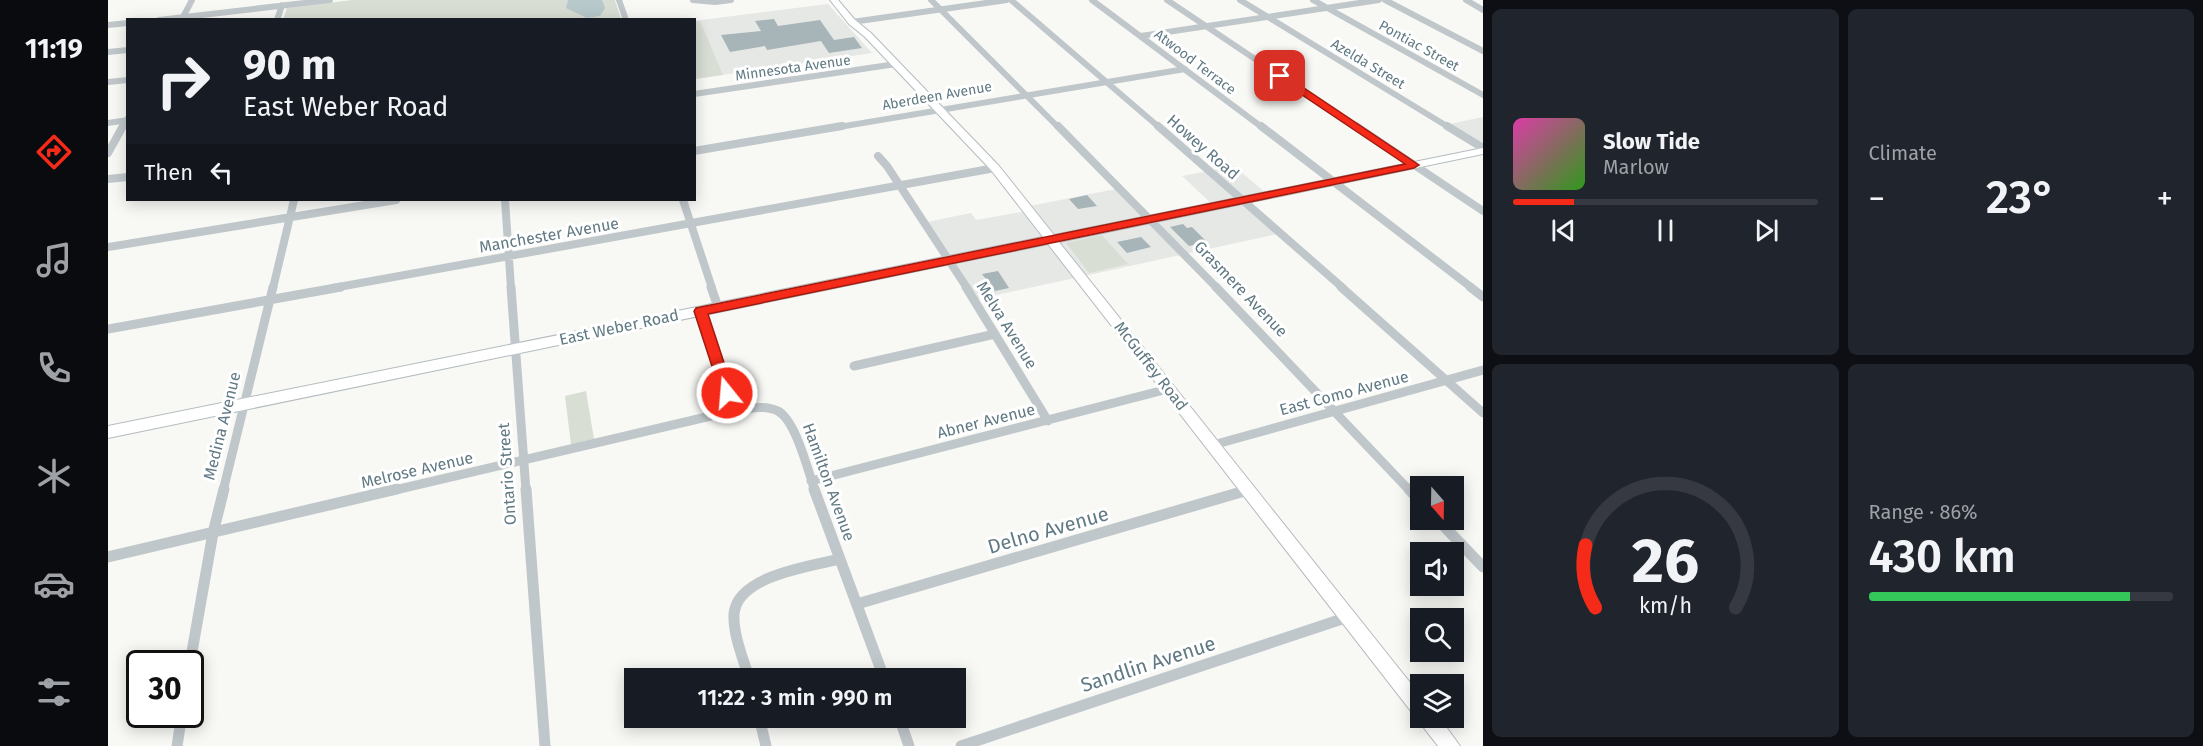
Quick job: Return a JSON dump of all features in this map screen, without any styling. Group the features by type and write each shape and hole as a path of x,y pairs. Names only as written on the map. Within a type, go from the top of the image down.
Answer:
{"street":[{"path":"182,18 192,0"},
{"path":"182,18 330,0"},
{"path":"619,0 625,18"},
{"path":"693,0 703,2 731,0"},
{"name":"McGuffey Road","path":"834,0 995,168 1410,696"},
{"name":"Grasmere Avenue","path":"932,0 1151,219 1410,491"},
{"path":"854,21 1009,0"},
{"name":"Howey Road","path":"1009,0 1244,200 1483,413"},
{"name":"Atwood Terrace","path":"1092,0 1334,181 1483,297"},
{"path":"1167,0 1483,211"},
{"name":"Azelda Street","path":"1240,0 1483,149"},
{"name":"Pontiac Street","path":"1313,0 1483,95"},
{"path":"1141,36 1379,0"},
{"path":"1385,0 1483,51"},
{"path":"1466,0 1483,10"},
{"path":"278,18 282,5"},
{"path":"108,25 126,23"},
{"path":"108,52 126,50"},
{"name":"Minnesota Avenue","path":"696,94 896,64"},
{"name":"Aberdeen Avenue","path":"696,151 1185,69"},
{"path":"108,82 126,80"},
{"path":"108,123 126,120"},
{"path":"108,153 126,122"},
{"name":"East Weber Road","path":"108,432 1483,149"},
{"name":"Melva Avenue","path":"878,156 900,185 949,260 1048,420"},
{"name":"Manchester Avenue","path":"108,329 995,168"},
{"path":"108,179 126,177"},
{"name":"Medina Avenue","path":"192,650 213,533 294,201"},
{"path":"108,247 390,201"},
{"name":"Ontario Street","path":"505,201 514,349 545,746"},
{"path":"683,201 718,307"},
{"path":"700,311 732,411"},
{"path":"854,366 995,334"},
{"name":"East Como Avenue","path":"1213,445 1483,370"},
{"name":"Abner Avenue","path":"811,481 1168,389"},
{"name":"Hamilton Avenue","path":"732,411 767,407 777,409 786,415 880,668"},
{"name":"Melrose Avenue","path":"108,557 732,411"},
{"name":"Delno Avenue","path":"857,604 1248,490"},
{"path":"1448,530 1483,567"},
{"path":"746,668 734,610 739,596 750,586 764,580 840,559"},
{"name":"Sandlin Avenue","path":"961,746 1348,617"},
{"path":"177,746 180,728"},
{"path":"762,728 766,746"},
{"path":"903,728 909,746"},
{"path":"1436,728 1450,746"}],"shaded area":[{"path":"352,0 615,0 621,18 284,18 287,8"},
{"path":"568,0 602,0 605,8 600,16 587,18 566,8"},
{"path":"828,4 872,53 696,79 696,21"},
{"path":"696,21 700,21 723,75 696,79"},
{"path":"1483,117 1483,149 1445,125"},
{"path":"1234,166 1267,194 1243,199 1282,233 973,300 922,223 971,213 976,220 1027,211 1025,207 1121,188 1151,218 1213,205 1182,176"},
{"path":"1102,235 1128,264 1089,273 1066,243"},
{"path":"586,391 594,439 571,445 565,396"}],"building":[{"path":"774,19 778,26 820,20 834,40 854,37 862,48 829,53 821,41 767,50 765,46 730,52 721,35 761,31 755,21"},
{"path":"1087,195 1097,206 1078,209 1069,199"},
{"path":"1183,224 1187,228 1192,227 1207,242 1189,246 1170,227"},
{"path":"1141,237 1151,247 1127,253 1117,242"},
{"path":"998,271 1009,288 995,291 982,274"}],"route":[{"path":"727,393 700,311 1414,165 1280,76"}]}
